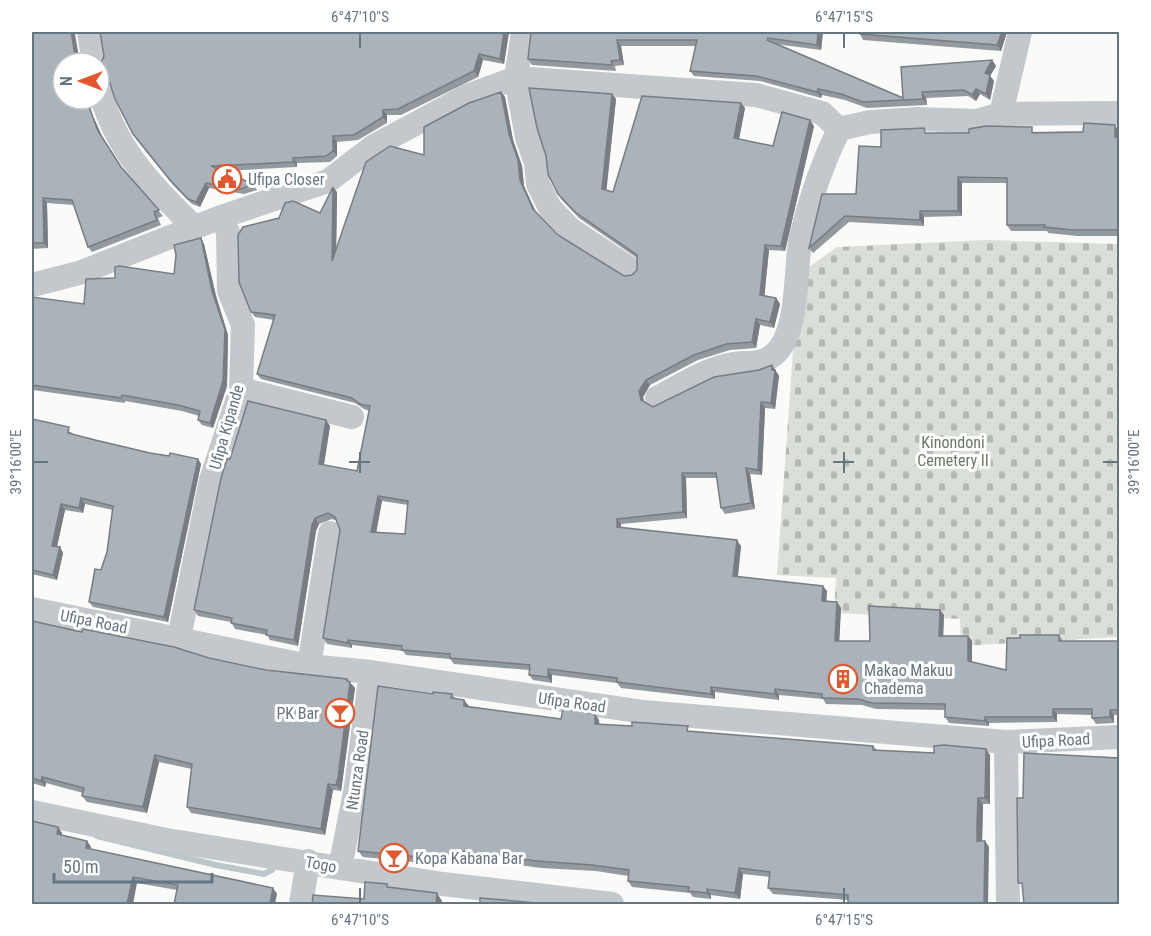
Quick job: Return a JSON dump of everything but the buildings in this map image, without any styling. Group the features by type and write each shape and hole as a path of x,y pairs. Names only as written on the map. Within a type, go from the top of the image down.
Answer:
{"street":[{"path":"89,32 92,51"},
{"path":"524,32 516,78 527,137 536,163 538,184 550,208 570,229 629,268"},
{"path":"1001,114 1020,32"},
{"path":"32,285 79,273 221,217 328,181 374,146 467,96 516,78 756,95 822,113 839,129"},
{"path":"107,111 122,147 154,188 195,228"},
{"path":"839,129 870,122 977,121 1001,114 1119,113"},
{"path":"657,398 732,364 754,363 770,358 784,343 796,294 801,240 819,170 839,129"},
{"name":"Ufipa Kipande","path":"179,638 211,480 241,388 243,325 229,291 228,232 221,217"},
{"path":"241,388 352,417"},
{"path":"309,666 330,533"},
{"name":"Ufipa Road","path":"32,609 309,666 371,672 644,712 1006,742 1119,737"},
{"name":"Ntunza Road","path":"339,868 356,787 371,672"},
{"path":"1006,742 1008,904"},
{"name":"Togo","path":"32,812 167,840 309,861 339,868 443,884 612,904"},
{"path":"301,904 309,861"}],"green space":[{"name":"Kinondoni Cemetery II","path":"986,240 1119,244 1119,637 961,646 960,619 834,613 836,578 777,575 793,351 809,267 837,247"}],"waterway":[{"path":"97,836 216,865 264,874 272,870"}],"place":[{"name":"Ufipa Closer","path":"227,179"},
{"name":"Makao Makuu Chadema","path":"843,679"},
{"name":"PK Bar","path":"340,713"},
{"name":"Kopa Kabana Bar","path":"394,858"}]}
